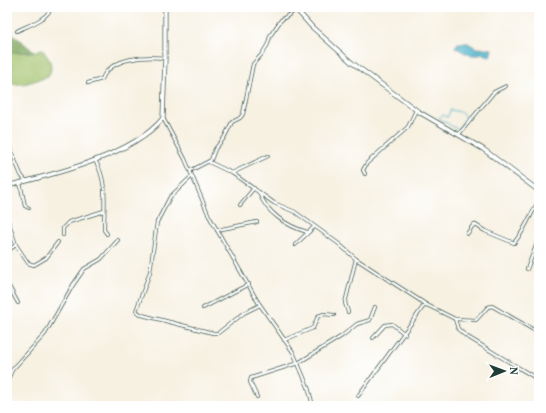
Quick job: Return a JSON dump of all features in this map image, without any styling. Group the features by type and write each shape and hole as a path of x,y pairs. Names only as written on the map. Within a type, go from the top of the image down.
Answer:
{"main road":[{"path":"7,186 95,160 136,140 151,130 163,118 165,7"},
{"path":"295,7 312,27 346,58 416,110 488,152 539,191"}],"street":[{"path":"17,31 43,18 52,7"},
{"path":"190,171 209,162 232,122 240,118 243,114 253,64 262,54 268,44 270,36 281,20 295,7"},
{"path":"88,83 102,79 104,74 116,63 144,57 165,58"},
{"path":"459,134 494,92 506,86"},
{"path":"365,174 363,170 367,163 408,127 416,110"},
{"path":"163,118 190,171 191,177 217,230 260,305 292,349 308,387 313,406"},
{"path":"8,143 21,175 26,181"},
{"path":"232,173 268,156"},
{"path":"95,160 100,168 106,196 104,230 107,234"},
{"path":"209,162 232,173 278,205 295,212 339,244 356,260 427,305 454,319 476,320 488,307 492,306 539,333"},
{"path":"191,177 170,197 158,222 150,272 136,311 142,315 218,333 244,313 260,305"},
{"path":"20,183 24,206 29,208"},
{"path":"240,205 254,188"},
{"path":"259,192 265,204 288,226 307,232"},
{"path":"467,234 474,224 485,231 514,242 522,232 539,200"},
{"path":"63,235 63,228 69,222 104,210"},
{"path":"7,217 16,245 28,263 34,265 46,258 58,242"},
{"path":"217,230 257,222"},
{"path":"295,245 314,227"},
{"path":"527,269 539,238"},
{"path":"7,382 12,370 45,334 73,285 84,270 101,259 118,240"},
{"path":"7,251 16,245"},
{"path":"348,312 345,303 356,260"},
{"path":"7,283 18,303"},
{"path":"203,308 249,284"},
{"path":"358,396 405,334 423,307 427,305"},
{"path":"257,397 250,382 251,378 298,363 342,336 357,324 370,320 375,307"},
{"path":"284,340 313,328 318,316 324,314 334,315"},
{"path":"454,319 458,329 466,336 539,380"},
{"path":"373,338 385,325 392,324 405,334"}],"green space":[{"path":"7,29 34,52 7,52"},
{"path":"42,49 51,66 48,77 24,84 7,84 7,52 34,52"}],"water":[{"path":"458,43 468,43 476,48 492,49 490,57 484,54 472,55 466,53 455,47"}],"waterway":[{"path":"451,110 460,112 466,117 458,130 439,118 442,115 447,117 451,110"}]}
